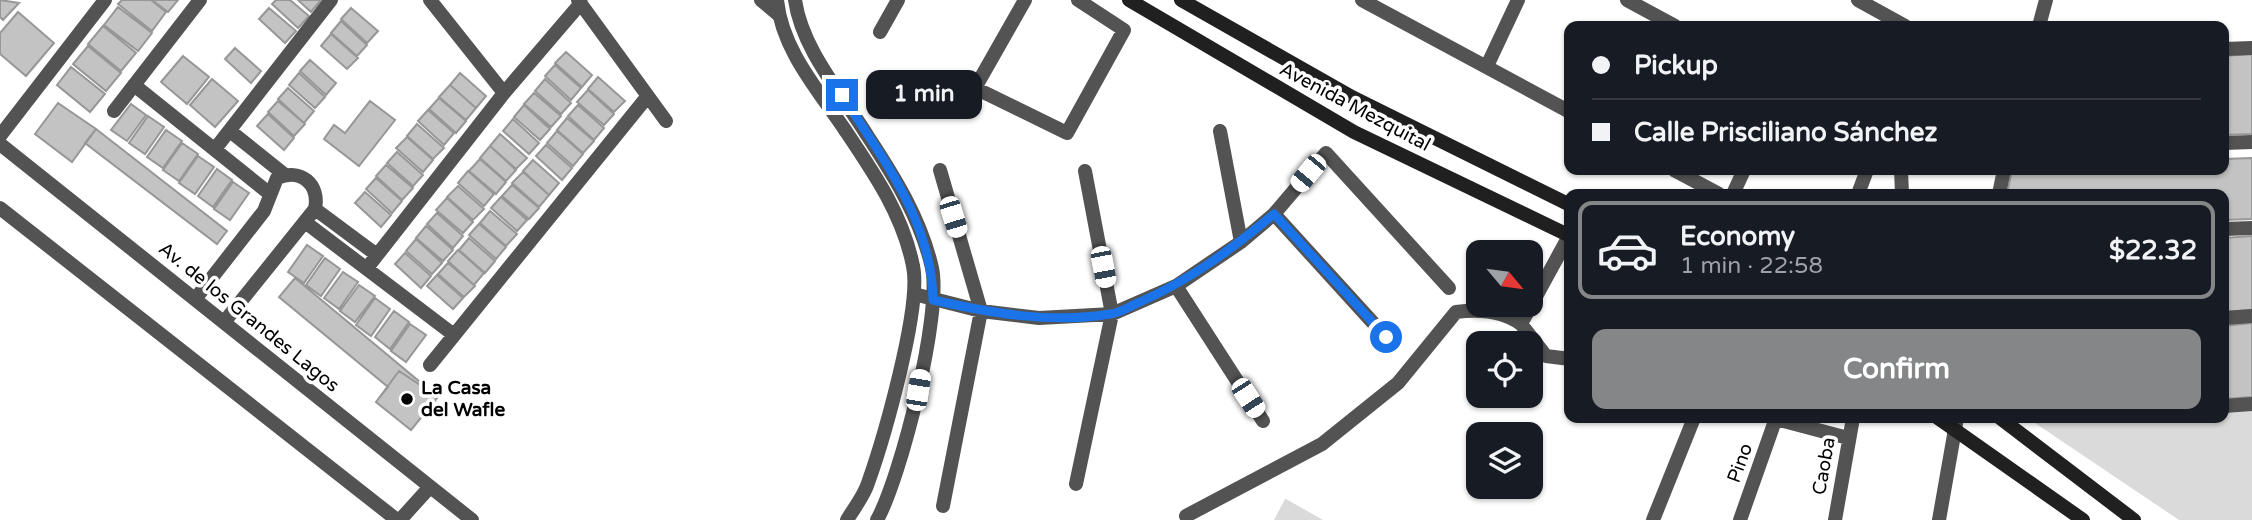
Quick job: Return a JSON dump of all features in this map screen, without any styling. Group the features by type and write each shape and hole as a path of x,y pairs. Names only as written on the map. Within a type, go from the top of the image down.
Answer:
{"main road":[{"name":"Avenida Mezquital","path":"1129,0 1354,132 1564,234"},
{"name":"Avenida Mezquital","path":"1181,0 1352,97 1564,202"},
{"path":"1957,423 2083,520"},
{"path":"2006,423 2134,520"}],"street":[{"path":"0,136 105,0"},
{"path":"114,111 200,0"},
{"path":"215,149 331,0"},
{"path":"430,0 504,93"},
{"path":"761,0 778,7 792,51 879,181 902,225 914,269 914,294 895,389 867,486 847,520"},
{"path":"795,0 804,32 815,54 895,177 919,225 933,270 933,300 918,390 890,497 877,520"},
{"path":"880,32 898,0"},
{"path":"1025,0 975,88 1067,133 1124,30 1078,0"},
{"path":"1363,0 1564,109"},
{"path":"1487,66 1518,0"},
{"path":"1627,0 1666,21"},
{"path":"1858,0 1896,21"},
{"path":"2040,21 2046,0"},
{"path":"367,268 579,2 666,121"},
{"path":"2229,49 2252,48"},
{"path":"134,85 270,194"},
{"path":"430,365 647,97"},
{"path":"229,131 285,175"},
{"path":"1220,131 1241,242"},
{"path":"2229,143 2252,142"},
{"name":"Av. de los Grandes Lagos","path":"0,144 472,520"},
{"path":"914,294 981,311 1040,318 1112,314 1176,286 1241,242 1274,214 1326,153 1449,288"},
{"path":"940,170 981,311 943,506"},
{"path":"1076,484 1112,314 1085,171"},
{"path":"196,298 264,211 277,178 293,174 308,180 316,193 315,209 225,321"},
{"path":"1683,175 1710,189"},
{"path":"0,208 398,520 429,488"},
{"path":"315,209 377,255"},
{"path":"1274,214 1386,337"},
{"path":"305,222 454,335"},
{"path":"2229,229 2252,228"},
{"path":"1521,324 1564,245"},
{"path":"1176,286 1263,421"},
{"path":"1186,516 1322,444 1398,383 1456,312 1474,309 1508,315 1521,324 1546,356 1564,358"},
{"path":"2229,318 2252,316"},
{"path":"2229,406 2252,404"},
{"path":"1653,520 1692,423"},
{"name":"Pino","path":"1740,520 1775,423"},
{"path":"1791,423 1848,438"},
{"name":"Caoba","path":"1835,520 1852,423"},
{"path":"1939,520 1956,423"}],"shaded area":[{"path":"2252,407 2252,520 2179,520 2035,423 2229,423 2229,409"},
{"path":"1286,499 1323,520 1274,520"}],"building":[{"path":"0,0 19,3 3,20 0,17"},
{"path":"122,0 151,0 166,12 152,31 118,4"},
{"path":"152,0 178,0 168,12"},
{"path":"276,0 290,0 309,16 298,28 272,4"},
{"path":"298,0 321,0 311,12"},
{"path":"118,7 152,33 138,51 104,25"},
{"path":"269,8 296,31 285,43 259,19"},
{"path":"351,8 378,31 367,43 341,19"},
{"path":"18,12 54,43 26,76 0,54 0,33"},
{"path":"341,21 367,45 357,56 331,33"},
{"path":"103,26 136,53 121,71 88,44"},
{"path":"331,34 358,58 347,69 321,46"},
{"path":"88,46 121,73 106,91 73,64"},
{"path":"235,48 261,71 251,83 225,59"},
{"path":"566,52 592,75 582,87 555,63"},
{"path":"2252,54 2252,134 2229,135 2229,56"},
{"path":"183,56 209,77 187,104 161,82"},
{"path":"310,60 336,83 326,95 300,71"},
{"path":"555,65 581,88 571,100 545,76"},
{"path":"71,67 105,94 90,112 57,85"},
{"path":"299,73 325,97 315,108 289,85"},
{"path":"460,73 486,96 476,108 450,85"},
{"path":"598,77 625,101 614,112 588,89"},
{"path":"212,79 238,101 215,127 190,105"},
{"path":"545,79 571,103 561,114 535,91"},
{"path":"450,85 476,108 466,120 439,97"},
{"path":"288,88 314,111 304,123 278,99"},
{"path":"588,90 614,114 604,125 577,102"},
{"path":"534,93 561,116 551,127 524,104"},
{"path":"439,98 466,121 456,133 429,109"},
{"path":"278,101 305,124 294,136 268,112"},
{"path":"370,101 395,120 359,166 324,139 334,125 345,133"},
{"path":"58,103 96,129 72,162 35,134"},
{"path":"131,104 146,115 127,141 111,130"},
{"path":"524,105 550,129 540,140 514,117"},
{"path":"578,105 604,128 594,140 568,116"},
{"path":"428,110 454,133 444,145 418,121"},
{"path":"268,114 294,138 284,150 257,126"},
{"path":"148,116 164,127 145,154 129,143"},
{"path":"567,118 594,141 583,153 557,130"},
{"path":"513,119 539,143 529,154 503,131"},
{"path":"417,124 444,148 433,159 407,136"},
{"path":"96,129 227,231 217,244 85,143"},
{"path":"166,130 182,141 163,168 147,157"},
{"path":"557,131 583,154 573,166 547,143"},
{"path":"500,134 527,158 516,169 490,146"},
{"path":"407,137 433,160 423,172 396,148"},
{"path":"182,143 198,154 179,181 163,170"},
{"path":"546,145 572,168 562,180 536,156"},
{"path":"490,146 516,170 506,181 480,158"},
{"path":"397,152 423,175 413,186 387,163"},
{"path":"198,156 214,167 195,194 179,183"},
{"path":"2252,158 2252,219 2229,220 2229,189 2008,189 2011,175 2229,175 2229,159"},
{"path":"480,159 506,182 496,194 469,171"},
{"path":"533,160 559,183 549,195 523,171"},
{"path":"386,165 413,188 402,200 376,176"},
{"path":"217,169 232,180 213,207 198,196"},
{"path":"468,171 494,194 484,206 458,183"},
{"path":"523,172 549,195 539,207 512,183"},
{"path":"376,178 402,201 392,213 366,189"},
{"path":"233,182 249,193 230,220 214,209"},
{"path":"512,185 539,208 529,219 502,196"},
{"path":"458,186 484,209 473,220 447,197"},
{"path":"365,192 391,215 381,227 355,203"},
{"path":"501,197 527,220 517,231 491,208"},
{"path":"447,198 473,222 463,233 436,210"},
{"path":"490,211 517,234 506,246 480,223"},
{"path":"437,213 463,236 453,248 427,224"},
{"path":"479,224 506,247 496,259 469,235"},
{"path":"426,226 453,250 443,261 416,238"},
{"path":"2252,236 2252,310 2229,312 2229,238"},
{"path":"469,238 495,261 485,273 459,250"},
{"path":"416,239 442,263 432,274 406,251"},
{"path":"307,245 323,256 304,283 288,272"},
{"path":"458,250 484,273 474,285 448,261"},
{"path":"405,253 431,276 421,288 395,264"},
{"path":"325,258 340,269 321,296 306,285"},
{"path":"448,263 475,286 464,297 438,274"},
{"path":"343,272 358,282 339,309 324,298"},
{"path":"437,275 463,298 453,309 427,286"},
{"path":"295,278 438,397 411,430 376,402 388,387 279,297"},
{"path":"359,285 375,296 355,322 340,311"},
{"path":"375,298 390,309 371,336 356,325"},
{"path":"394,311 409,322 390,349 375,337"},
{"path":"2252,323 2252,397 2229,399 2229,325"},
{"path":"410,324 426,335 406,362 391,351"},
{"name":"La Casa del Wafle","path":"399,371 438,397 411,430 376,402"}],"place":[{"name":"La Casa del Wafle","path":"407,399"}],"route":[{"path":"842,95 895,177 919,225 933,270 933,300 981,311 1040,318 1112,314 1176,286 1241,242 1274,214 1386,337"}]}
